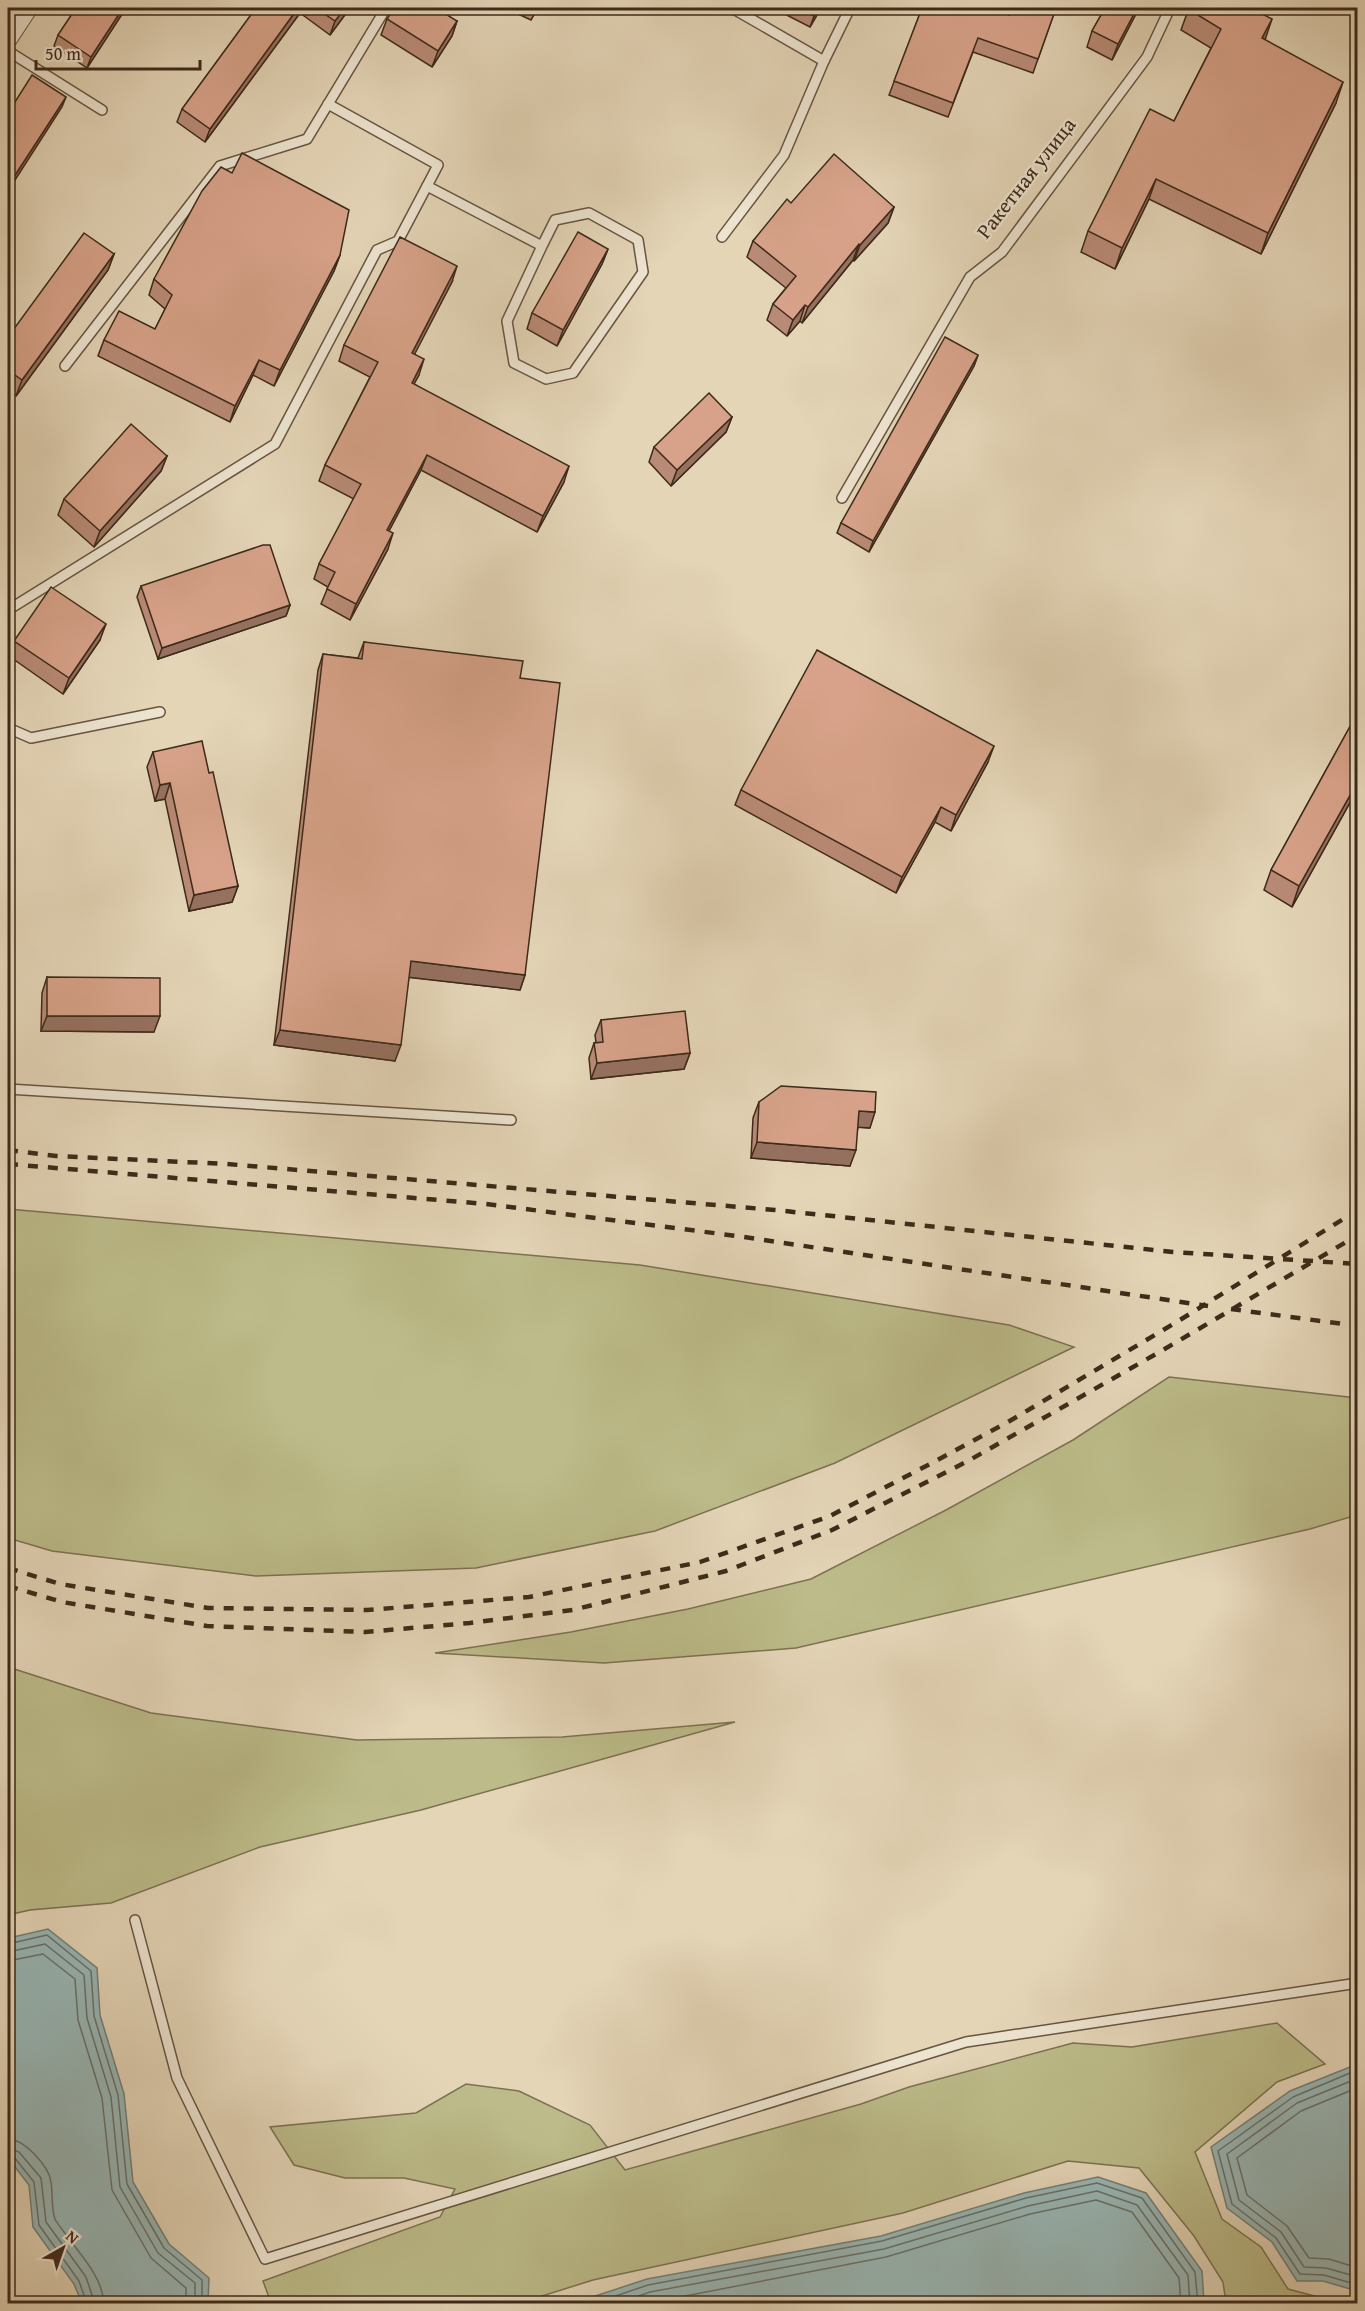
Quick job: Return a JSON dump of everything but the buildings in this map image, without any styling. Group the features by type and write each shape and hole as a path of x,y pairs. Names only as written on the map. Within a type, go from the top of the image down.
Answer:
{"street":[{"path":"8,37 27,8"}],"lane":[{"path":"65,366 220,166 307,139 386,8"},
{"path":"732,8 824,61"},
{"path":"722,237 784,155 824,61 850,8"},
{"name":"Ракетная улица","path":"842,498 970,277 1002,252 1147,57 1170,8"},
{"path":"8,51 102,110"},
{"path":"8,610 275,444 377,250 398,241 438,165 328,104"},
{"path":"427,186 542,246"},
{"path":"589,213 638,240 643,272 573,373 546,379 514,363 507,321 542,246 555,220 589,213"},
{"path":"8,728 31,738 160,712"},
{"path":"8,1089 510,1120"},
{"path":"135,1920 177,2078 265,2259 966,2042 1358,1983"}],"shaded area":[{"path":"8,1209 640,1265 1009,1325 1074,1347 835,1463 655,1531 476,1568 256,1576 52,1551 8,1538"},
{"path":"1169,1377 1357,1398 1357,1515 1310,1529 796,1648 604,1663 435,1653 571,1632 688,1609 811,1579 946,1510 1073,1440"},
{"path":"8,1667 151,1713 357,1740 562,1737 735,1722 421,1810 260,1847 111,1903 30,1910 8,1915"},
{"path":"1277,2023 1325,2064 1277,2082 1195,2152 1222,2219 1261,2247 1288,2289 1341,2303 1226,2303 1223,2282 1194,2236 1139,2168 1068,2161 903,2213 593,2280 520,2303 271,2303 263,2281 440,2217 455,2189 404,2178 345,2178 294,2165 270,2127 416,2113 466,2084 519,2091 590,2125 625,2170 861,2104 909,2087 1073,2043 1132,2047"}],"water":[{"path":"48,1929 97,1968 100,2015 124,2094 133,2182 169,2244 209,2278 208,2303 82,2303 74,2284 33,2227 29,2185 8,2158 8,1937"},
{"path":"1350,2067 1358,2068 1357,2291 1323,2281 1297,2281 1272,2242 1227,2208 1211,2147 1290,2091"},
{"path":"1098,2177 1146,2193 1202,2271 1204,2303 574,2303 647,2279 881,2236 1024,2193"}],"railway":[{"path":"8,1150 56,1156 227,1164 775,1210 1173,1252 1358,1264"},
{"path":"8,1164 486,1204 737,1236 1208,1306"},
{"path":"8,1568 60,1584 208,1608 367,1610 529,1597 700,1562 830,1516 932,1463 1008,1422 1175,1323 1358,1210"},
{"path":"8,1586 62,1602 207,1626 365,1632 470,1623 573,1610 726,1571 832,1530 968,1461 1358,1235"},
{"path":"1231,1309 1358,1326"}]}
